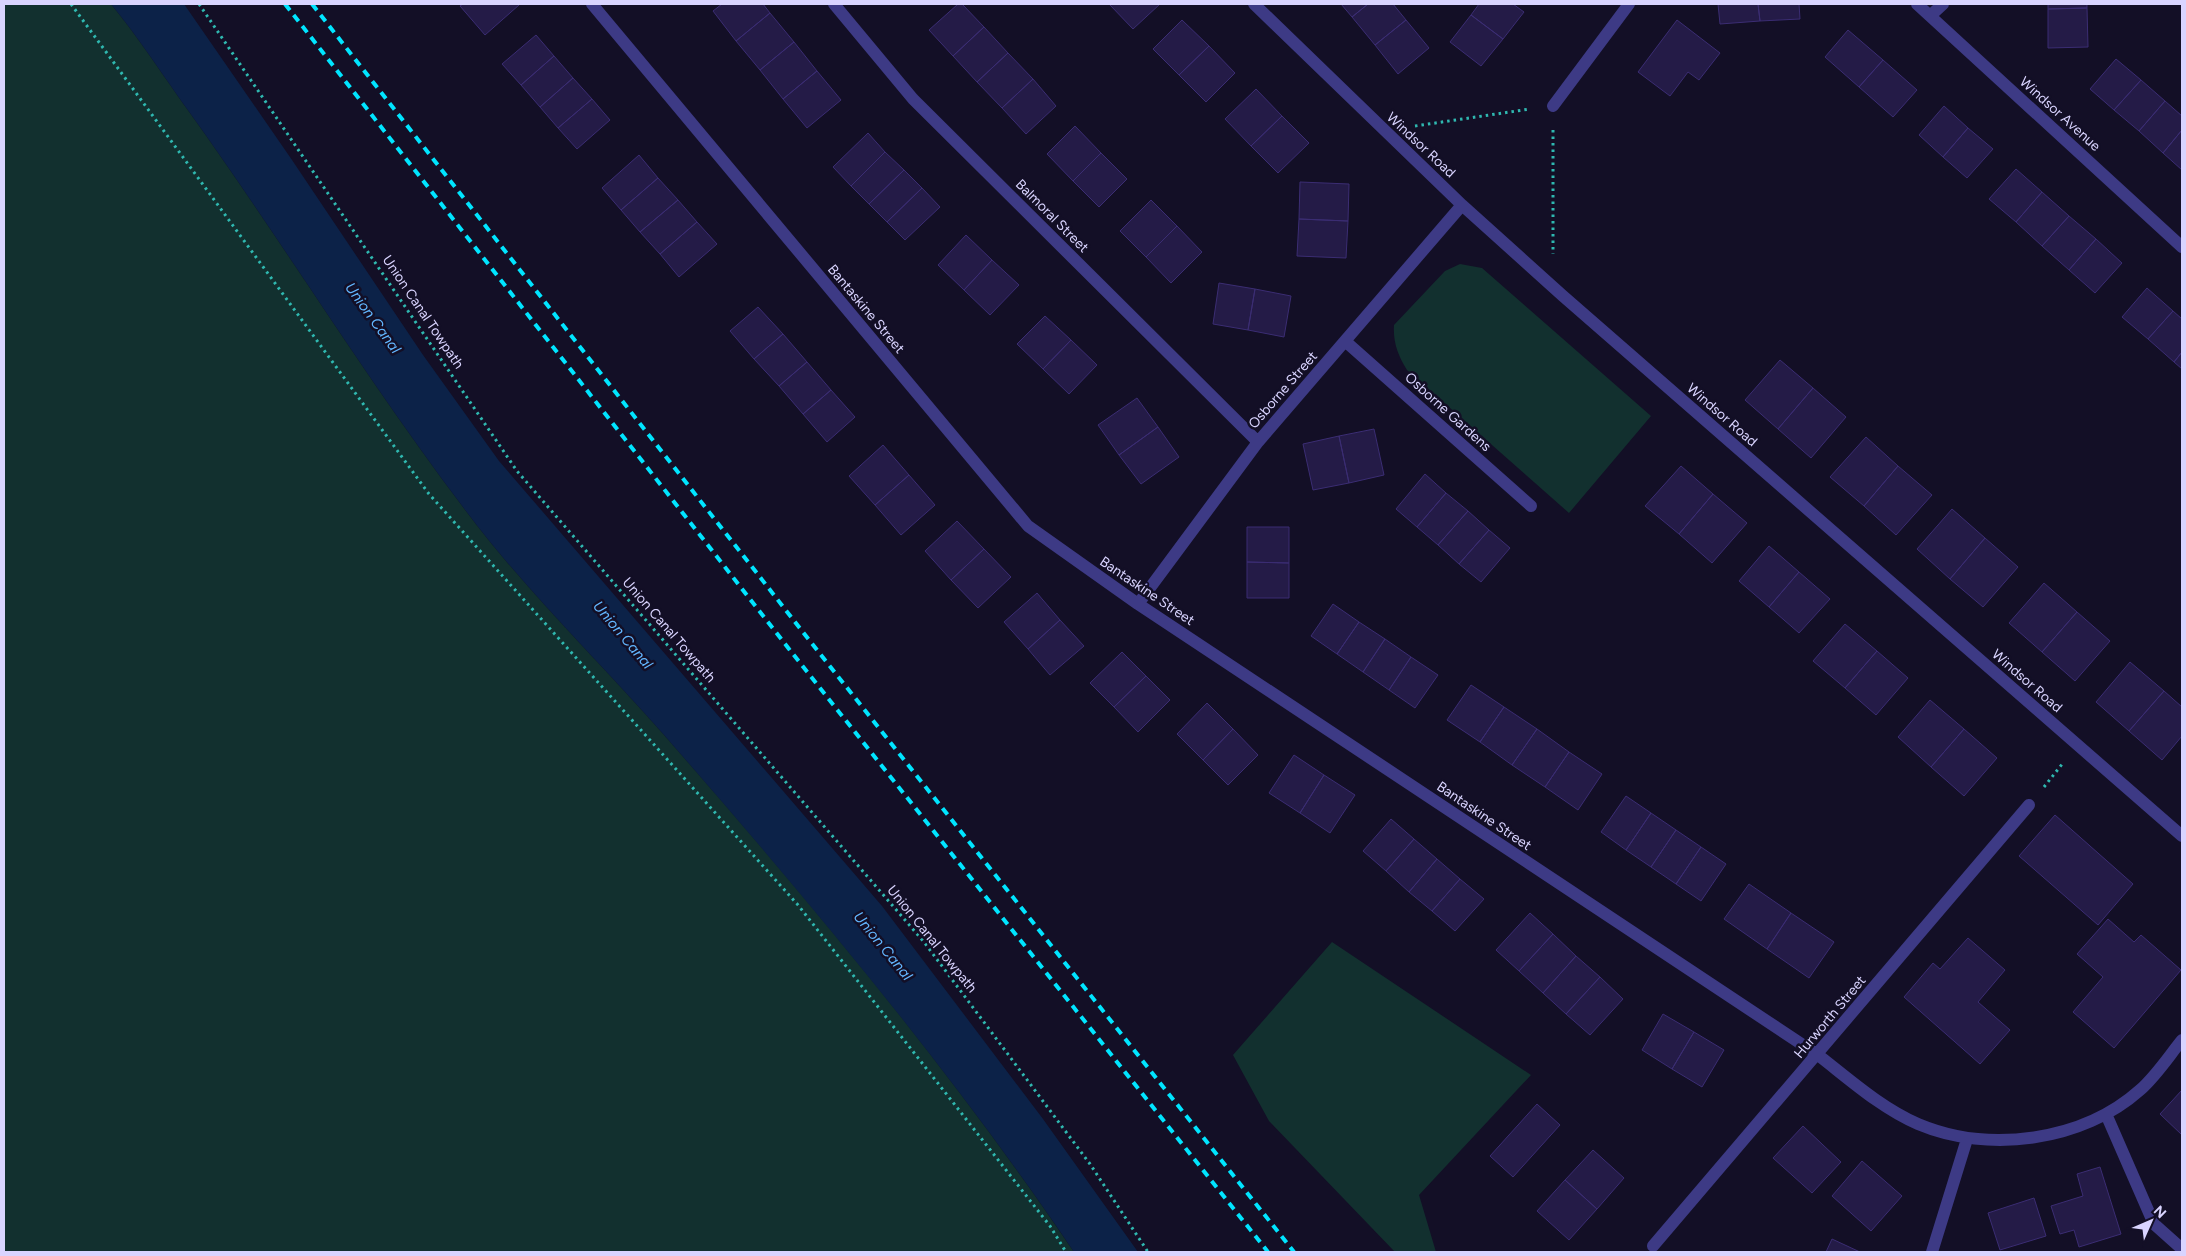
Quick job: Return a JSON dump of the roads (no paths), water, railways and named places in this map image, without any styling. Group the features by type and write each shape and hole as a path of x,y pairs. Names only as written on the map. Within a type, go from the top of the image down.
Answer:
{"street":[{"name":"Bantaskine Street","path":"592,4 1028,526 1138,604 1818,1055 1864,1091 1918,1124 1967,1139 2026,1138 2064,1132 2106,1114 2141,1089 2182,1040"},
{"name":"Balmoral Street","path":"834,4 913,99 1258,442"},
{"name":"Windsor Road","path":"1254,4 1462,205 1553,287 2182,836"},
{"path":"1552,106 1629,4"},
{"name":"Windsor Avenue","path":"1917,4 2182,247"},
{"path":"1930,16 1943,4"},
{"name":"Osborne Street","path":"1138,604 1258,442 1462,205"},
{"name":"Osborne Gardens","path":"1345,341 1532,506"},
{"name":"Hurworth Street","path":"1653,1246 1818,1055 2029,805"},
{"path":"2106,1114 2154,1224 2182,1249"},
{"path":"1932,1252 1967,1139"}],"water":[{"name":"Union Canal","path":"111,4 184,4 423,355 499,461 882,906 1043,1119 1138,1252 1074,1252 1027,1184 929,1052 825,924 665,736 489,541 395,413 225,162"}],"railway":[{"path":"285,4 789,649 1268,1252"},
{"path":"312,4 806,636 1294,1252"}]}
